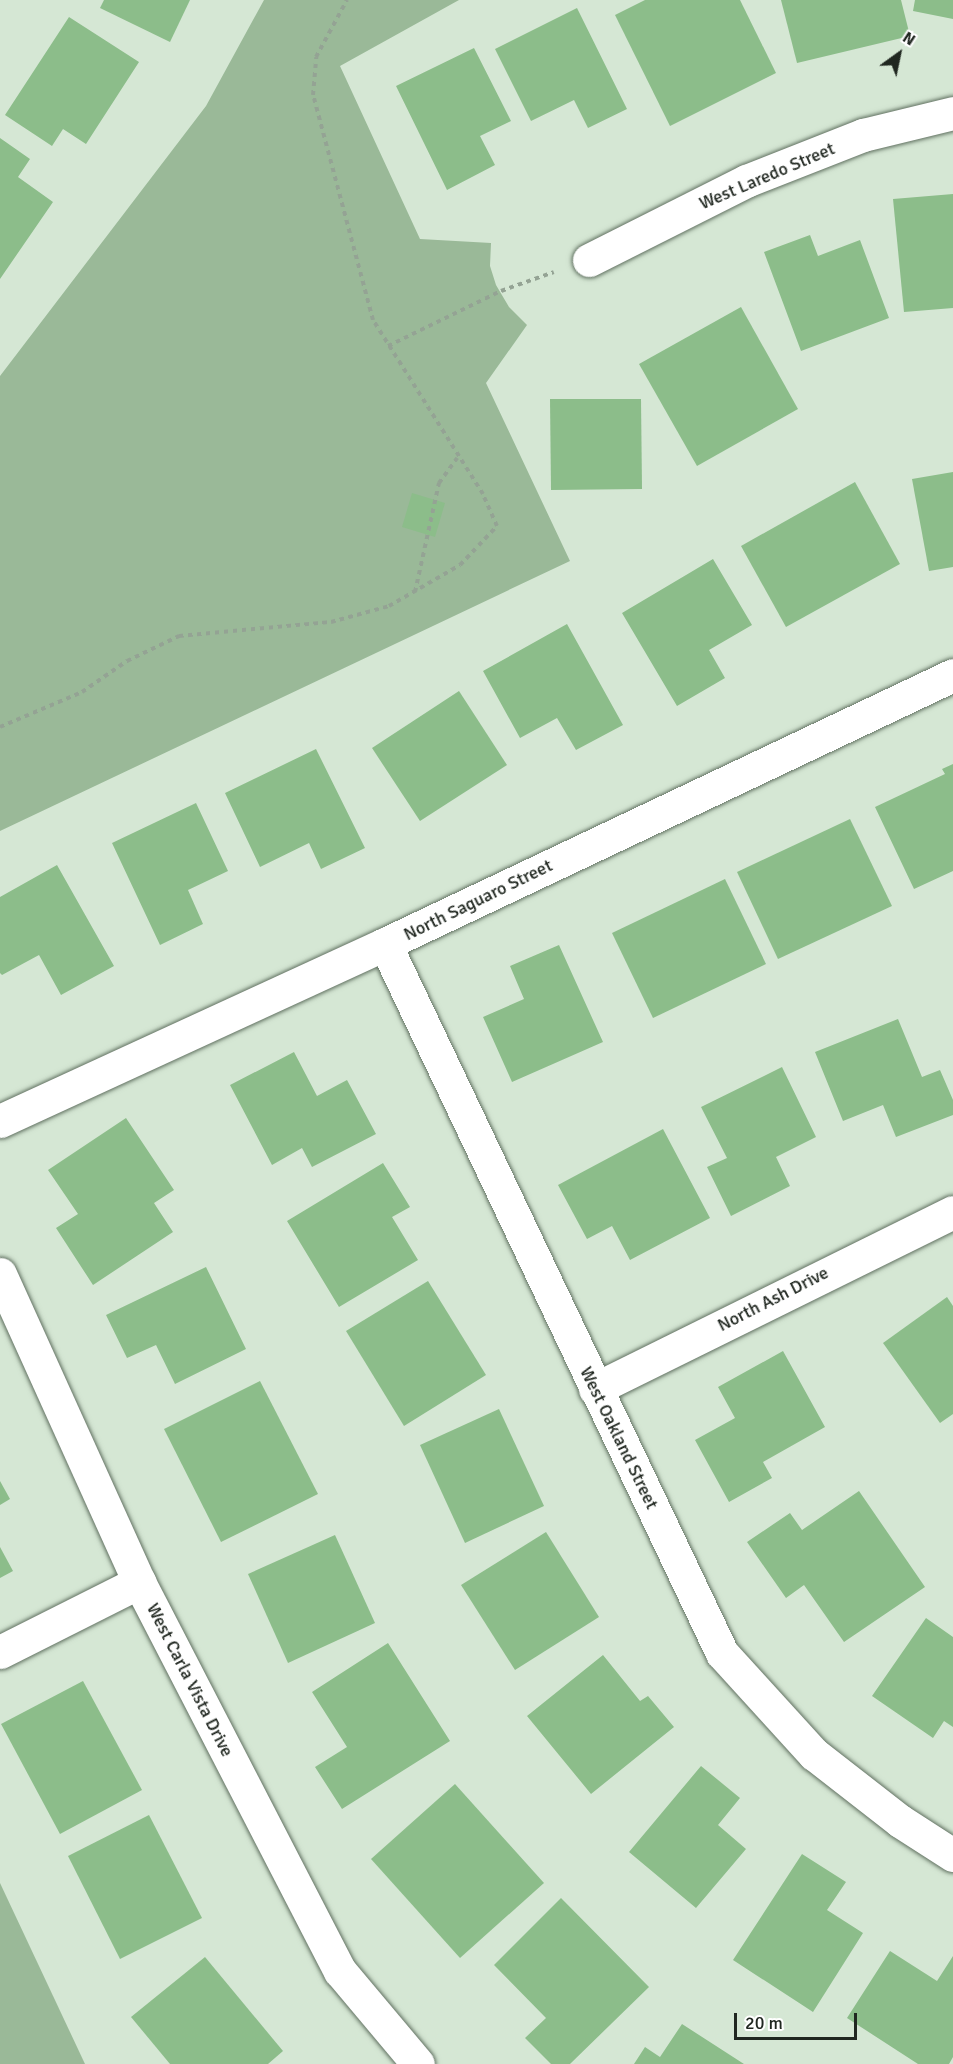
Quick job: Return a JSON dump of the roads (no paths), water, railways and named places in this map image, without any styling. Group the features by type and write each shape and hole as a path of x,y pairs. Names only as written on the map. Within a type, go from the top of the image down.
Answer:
{"street":[{"name":"West Laredo Street","path":"589,260 746,181 863,135 953,113"},
{"name":"North Saguaro Street","path":"0,1120 385,944 953,675"},
{"name":"West Oakland Street","path":"385,944 594,1389 722,1653 814,1754 900,1821 953,1855"},
{"name":"North Ash Drive","path":"594,1389 953,1212"},
{"name":"West Carla Vista Drive","path":"0,1274 139,1582 340,1971 418,2064"},
{"path":"0,1652 139,1582"}]}
